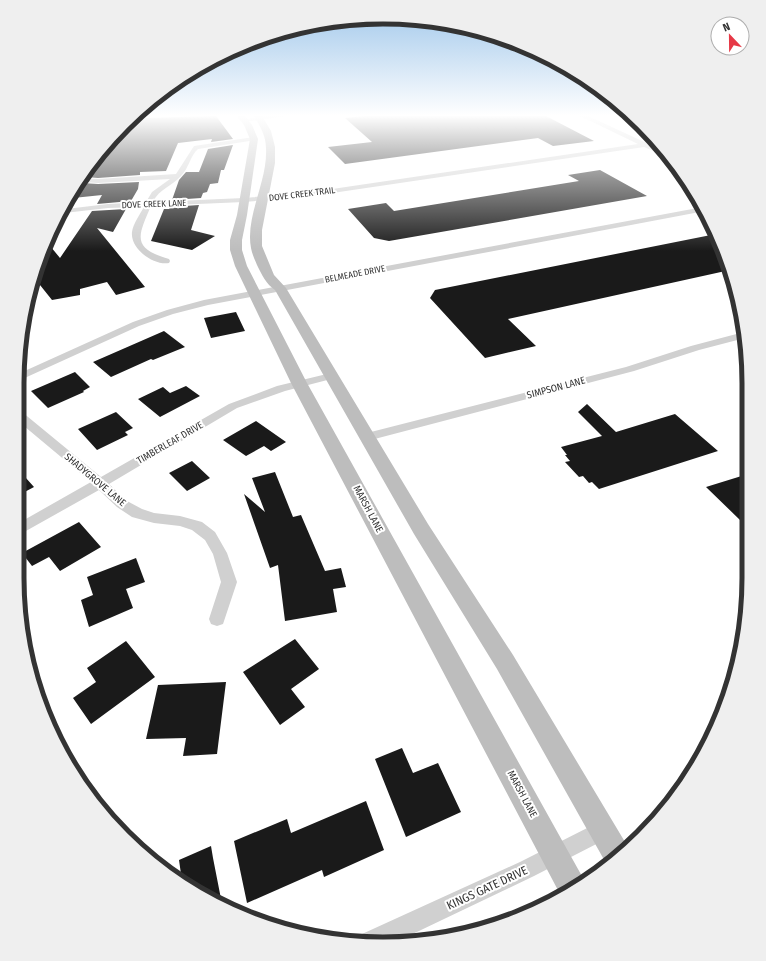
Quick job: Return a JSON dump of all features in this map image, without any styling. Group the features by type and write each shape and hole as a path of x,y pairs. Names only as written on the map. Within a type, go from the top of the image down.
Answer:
{"main road":[{"name":"MARSH LANE","path":"250,161 236,240 236,250 241,266 299,383 571,883"},
{"path":"270,161 264,199 259,214 256,247 260,260 272,283 280,288 421,529 505,662 615,852"}],"street":[{"path":"166,261 152,257 141,248 136,240 136,230 154,193 178,176 188,161"},
{"name":"DOVE CREEK TRAIL","path":"244,200 340,190 537,161"},
{"path":"87,180 98,181 178,176"},
{"name":"DOVE CREEK LANE","path":"68,211 108,206 244,200"},
{"name":"BELMEADE DRIVE","path":"24,375 136,324 163,314 207,302 697,210"},
{"name":"SIMPSON LANE","path":"367,437 630,369 695,348 739,336"},
{"name":"TIMBERLEAF DRIVE","path":"24,528 233,406 256,395 331,376"},
{"name":"SHADYGROVE LANE","path":"24,420 100,483 122,504 137,513 154,518 180,521 197,526 210,536 220,552 228,582 217,619"},
{"name":"KINGS GATE DRIVE","path":"381,937 556,855 603,830"}],"building":[{"path":"101,161 170,161 166,171 140,172 140,175 89,177"},
{"path":"203,161 227,161 224,170 221,170 218,183 210,184 207,192 203,193 201,198 172,200 179,180 186,172 199,172"},
{"path":"342,161 368,161 345,164"},
{"path":"600,170 647,196 389,241 374,238 348,209 386,203 394,211 579,181 568,175"},
{"path":"139,182 138,189 131,201 97,204 102,195 76,198 86,183"},
{"path":"199,205 191,230 215,236 192,250 151,241 164,209 169,209 170,207"},
{"path":"126,209 113,232 97,228 145,287 116,295 107,282 80,289 80,295 52,300 38,283 51,247 60,258 92,211"},
{"path":"710,235 724,271 508,319 536,346 485,358 430,298 435,290"},
{"path":"236,312 245,331 211,338 204,318"},
{"path":"164,331 185,347 153,360 151,359 111,377 93,362"},
{"path":"75,372 90,387 83,391 84,392 48,408 31,391"},
{"path":"186,386 200,396 160,417 138,399 163,387 170,393"},
{"path":"587,404 616,432 675,414 718,451 599,489 592,482 589,483 583,476 579,477 565,462 570,461 561,447 602,436 578,412"},
{"path":"116,412 133,428 125,432 128,435 97,450 78,429"},
{"path":"256,421 286,442 271,451 264,446 246,456 223,440"},
{"path":"192,461 210,478 187,491 169,473"},
{"path":"275,472 293,517 301,515 325,571 341,568 346,587 333,589 337,612 285,621 278,565 270,568 244,494 265,512 252,478"},
{"path":"24,476 34,487 24,492"},
{"path":"742,476 742,519 740,520 706,487"},
{"path":"79,522 101,547 60,571 49,557 32,566 24,556 24,552"},
{"path":"136,558 145,582 126,589 133,608 89,627 81,600 93,595 87,577"},
{"path":"295,639 319,669 291,689 305,707 280,725 243,672"},
{"path":"126,641 155,677 91,724 73,698 96,682 87,668"},
{"path":"226,682 217,754 183,756 186,738 146,739 158,685"},
{"path":"402,748 413,773 438,763 461,812 406,837 375,759"},
{"path":"366,801 384,850 324,877 322,870 247,903 234,841 287,819 291,833"},
{"path":"211,846 221,898 203,889 181,874 179,860"}]}
